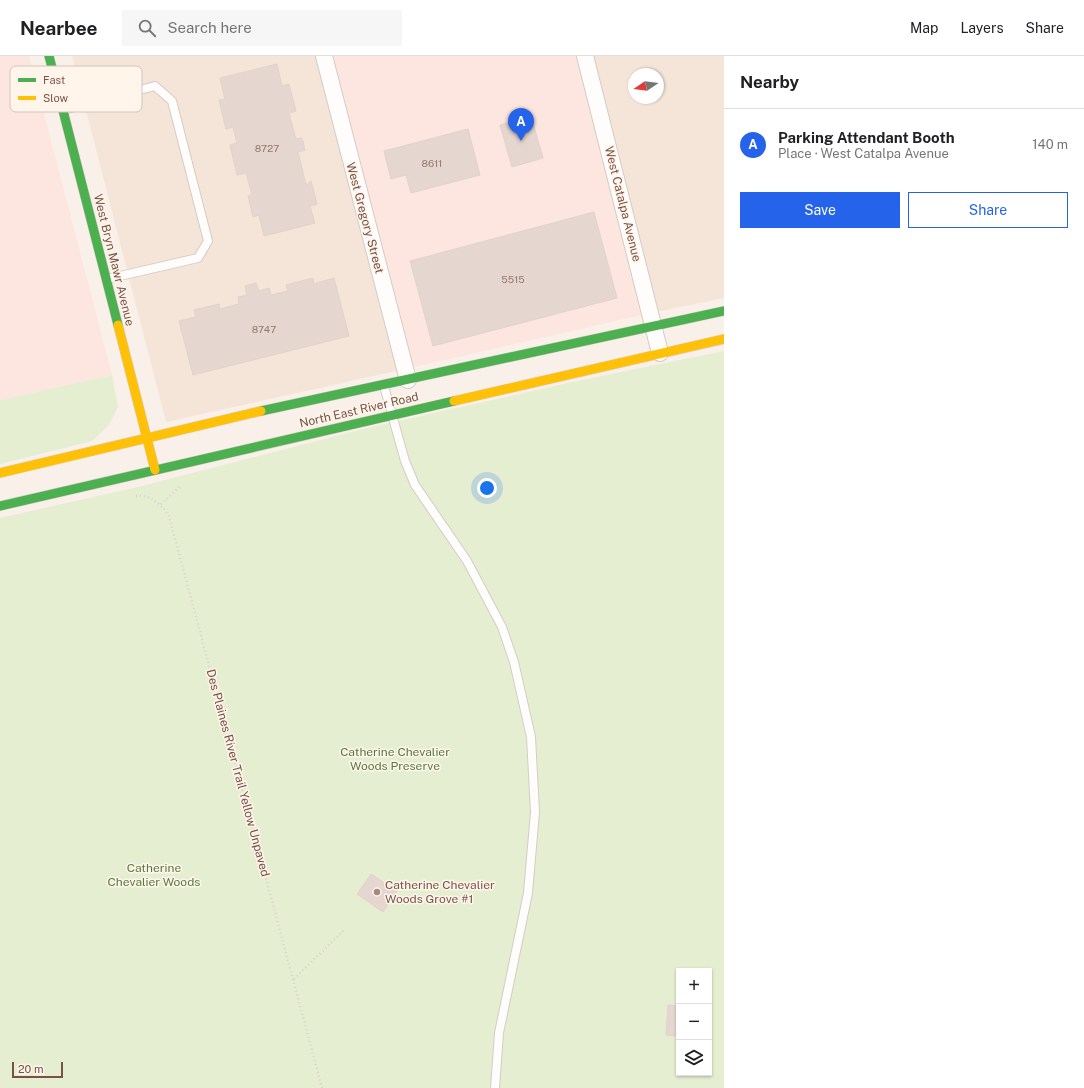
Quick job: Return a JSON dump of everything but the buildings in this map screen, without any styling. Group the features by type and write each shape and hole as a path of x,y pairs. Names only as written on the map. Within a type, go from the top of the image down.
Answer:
{"main road":[{"name":"West Bryn Mawr Avenue","path":"49,56 52,66"},
{"name":"West Bryn Mawr Avenue","path":"64,112 155,470"},
{"name":"North East River Road","path":"0,473 147,438 724,311"},
{"name":"North East River Road","path":"0,506 724,339"}],"street":[{"name":"West Gregory Street","path":"324,56 408,380"},
{"name":"West Catalpa Avenue","path":"585,56 660,353"}],"lane":[{"path":"107,279 198,258 208,241 172,101 155,86 142,89"},
{"path":"384,385 405,461 415,485 467,561 502,627 514,662 531,737 535,812 528,893 499,1033 495,1088"}],"path":[{"path":"131,497 144,495 161,504 183,482"},
{"name":"Des Plaines River Trail Yellow Unpaved","path":"161,504 169,516 322,1088"},
{"path":"293,980 344,930"}],"shaded area":[{"path":"0,56 29,56 32,66 10,66 10,112 44,112 112,375 0,400"},
{"path":"72,56 325,56 405,369 166,422 86,112 142,112 142,66 75,66"},
{"path":"325,56 581,56 646,314 405,369"},
{"path":"581,56 724,56 724,298 646,314"}],"green space":[{"name":"Catherine Chevalier Woods Preserve","path":"724,351 724,1088 0,1088 0,518 142,486 367,428 577,381"},
{"path":"112,375 118,407 109,425 92,441 0,464 0,400"}],"traffic: fast":[{"path":"49,56 52,66"},
{"path":"63,112 118,325"},
{"path":"261,411 724,311"},
{"path":"0,506 454,401"}],"traffic: slow":[{"path":"118,325 155,470"},
{"path":"454,401 724,339"},
{"path":"0,473 261,411"}],"place":[{"name":"Parking Attendant Booth","path":"521,141"},
{"name":"Catherine Chevalier Woods Grove #1","path":"377,892"}],"park label":[{"name":"Catherine Chevalier Woods","path":"154,875"}]}
